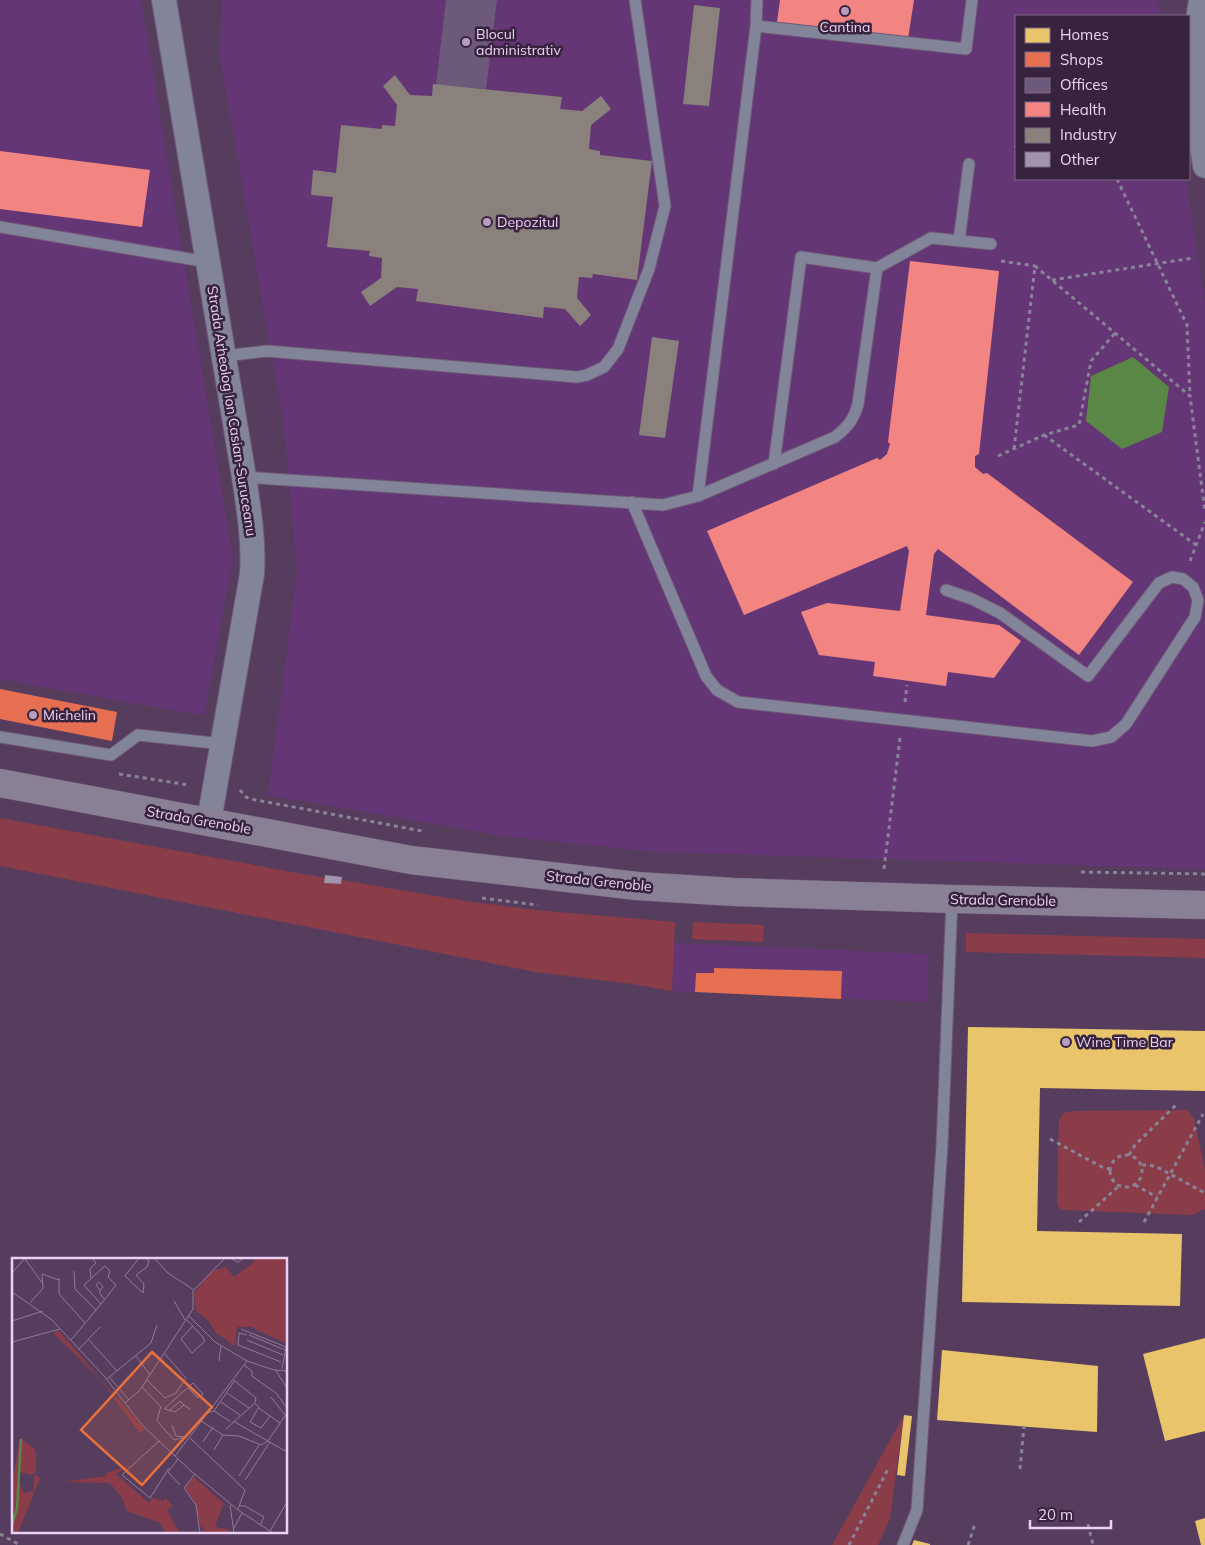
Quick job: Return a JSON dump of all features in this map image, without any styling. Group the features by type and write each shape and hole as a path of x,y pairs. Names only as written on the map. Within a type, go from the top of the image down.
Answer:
{"main road":[{"name":"Strada Grenoble","path":"0,783 411,860 637,886 734,892 1205,905"}],"street":[{"name":"Strada Arheolog Ion Casian-Suruceanu","path":"164,0 252,527 252,574 209,821"},
{"path":"1200,0 1194,87 1203,139 1205,166"}],"lane":[{"path":"224,356 267,350 577,377 587,375 604,367 618,349 649,269 665,206 635,0"},
{"path":"698,496 758,0"},
{"path":"756,26 966,49 972,0"},
{"path":"959,241 969,164"},
{"path":"0,227 208,262"},
{"path":"774,464 801,256 877,268 931,238 991,244"},
{"path":"244,477 663,505 698,496 836,437 848,427 855,416 877,268"},
{"path":"632,502 706,676 717,690 738,702 1092,741 1111,737 1126,724 1195,617 1198,600 1194,587 1182,579 1172,577 1158,583 1088,676 1000,613 972,599 946,590"},
{"path":"0,737 111,755 138,736 222,744"},
{"path":"903,1545 917,1510 920,1475 942,1146 952,899"}],"path":[{"path":"1117,180 1187,325 1190,396 1205,512"},
{"path":"991,244 989,259 1035,266 1190,396"},
{"path":"1052,280 1193,258"},
{"path":"1014,449 1035,266"},
{"path":"998,456 1044,435 1079,425 1090,361 1115,333"},
{"path":"1044,435 1196,545"},
{"path":"1182,579 1205,522"},
{"path":"874,869 884,869 902,720"},
{"path":"117,773 214,790 251,799 429,833"},
{"path":"238,784 241,792 251,799"},
{"path":"1079,872 1205,874"},
{"path":"1129,1155 1135,1145 1177,1104"},
{"path":"1144,1222 1203,1114"},
{"path":"1050,1139 1102,1167 1110,1169"},
{"path":"1135,1185 1141,1177 1142,1166 1139,1161 1129,1155 1124,1155 1114,1160 1110,1169 1112,1180 1120,1186 1135,1185 1157,1197"},
{"path":"1142,1166 1155,1166 1205,1193"},
{"path":"1079,1222 1120,1186"},
{"path":"1020,1469 1024,1426"},
{"path":"849,1545 888,1470"},
{"path":"968,1545 975,1524"},
{"path":"1088,1524 1093,1545"},
{"path":"0,1534 20,1545"}],"shaded area":[{"path":"0,0 141,0 233,558 204,716 0,679"},
{"path":"222,0 1158,0 1161,15 1015,15 1015,180 1186,180 1205,303 1205,869 656,852 504,836 268,795 297,572 284,427 220,57"},
{"path":"1133,357 1169,387 1162,432 1122,449 1086,421 1091,376"},
{"path":"0,818 325,878 325,883 341,884 342,880 466,901 536,910 675,922 672,991 535,972 0,866"},
{"path":"693,922 764,925 763,942 692,939"},
{"path":"966,933 1205,939 1205,958 966,952"},
{"path":"674,943 929,954 927,1002 672,991"},
{"path":"1187,1110 1194,1119 1205,1170 1205,1209 1192,1215 1063,1210 1059,1208 1057,1202 1059,1120 1065,1112"},
{"path":"904,1415 890,1518 878,1545 832,1545"}],"building: Homes":[{"path":"968,1027 1205,1031 1205,1091 1040,1088 1037,1231 1182,1234 1180,1306 962,1302"},
{"path":"1205,1338 1205,1431 1165,1441 1143,1354"},
{"path":"942,1350 1098,1366 1097,1432 937,1420"},
{"path":"904,1415 912,1416 905,1476 897,1475"},
{"path":"1205,1518 1205,1545 1201,1545 1195,1521"},
{"path":"914,1540 930,1544 930,1545 912,1545"}],"building: Shops":[{"path":"0,689 117,712 112,741 0,719"},
{"path":"714,968 842,971 841,999 695,992 696,973 714,973"}],"building: Offices":[{"name":"Blocul administrativ","path":"446,0 497,0 486,89 436,85"}],"building: Health":[{"name":"Cantina","path":"780,0 914,0 908,39 777,22"},
{"path":"0,151 150,170 142,227 0,209"},
{"path":"910,261 999,271 979,454 975,456 975,467 983,474 987,473 1133,582 1079,655 938,549 934,554 926,615 999,625 1021,641 994,678 948,672 946,686 873,676 875,662 819,655 801,612 827,603 900,611 909,551 907,546 744,615 707,531 877,458 880,460 887,454 890,444 888,442"}],"building: Industry":[{"path":"694,5 720,8 709,106 683,104"},
{"name":"Depozitul","path":"395,75 410,95 432,96 433,84 562,97 560,109 582,111 601,96 611,109 591,125 589,149 600,151 600,155 652,161 637,280 593,274 592,278 579,277 577,298 591,315 580,326 565,309 544,307 543,318 416,301 418,289 397,287 370,306 361,292 381,278 382,258 369,256 370,251 327,247 333,197 311,195 313,170 336,173 341,125 382,129 382,125 395,126 397,105 383,86"},
{"path":"652,337 679,341 665,438 639,435"}],"building: Other":[{"path":"325,875 342,877 341,884 324,883"}],"place":[{"name":"Cantina","path":"845,11"},
{"name":"Blocul administrativ","path":"466,42"},
{"name":"Depozitul","path":"487,222"},
{"name":"Michelin","path":"33,715"},
{"name":"Wine Time Bar","path":"1066,1042"}]}
